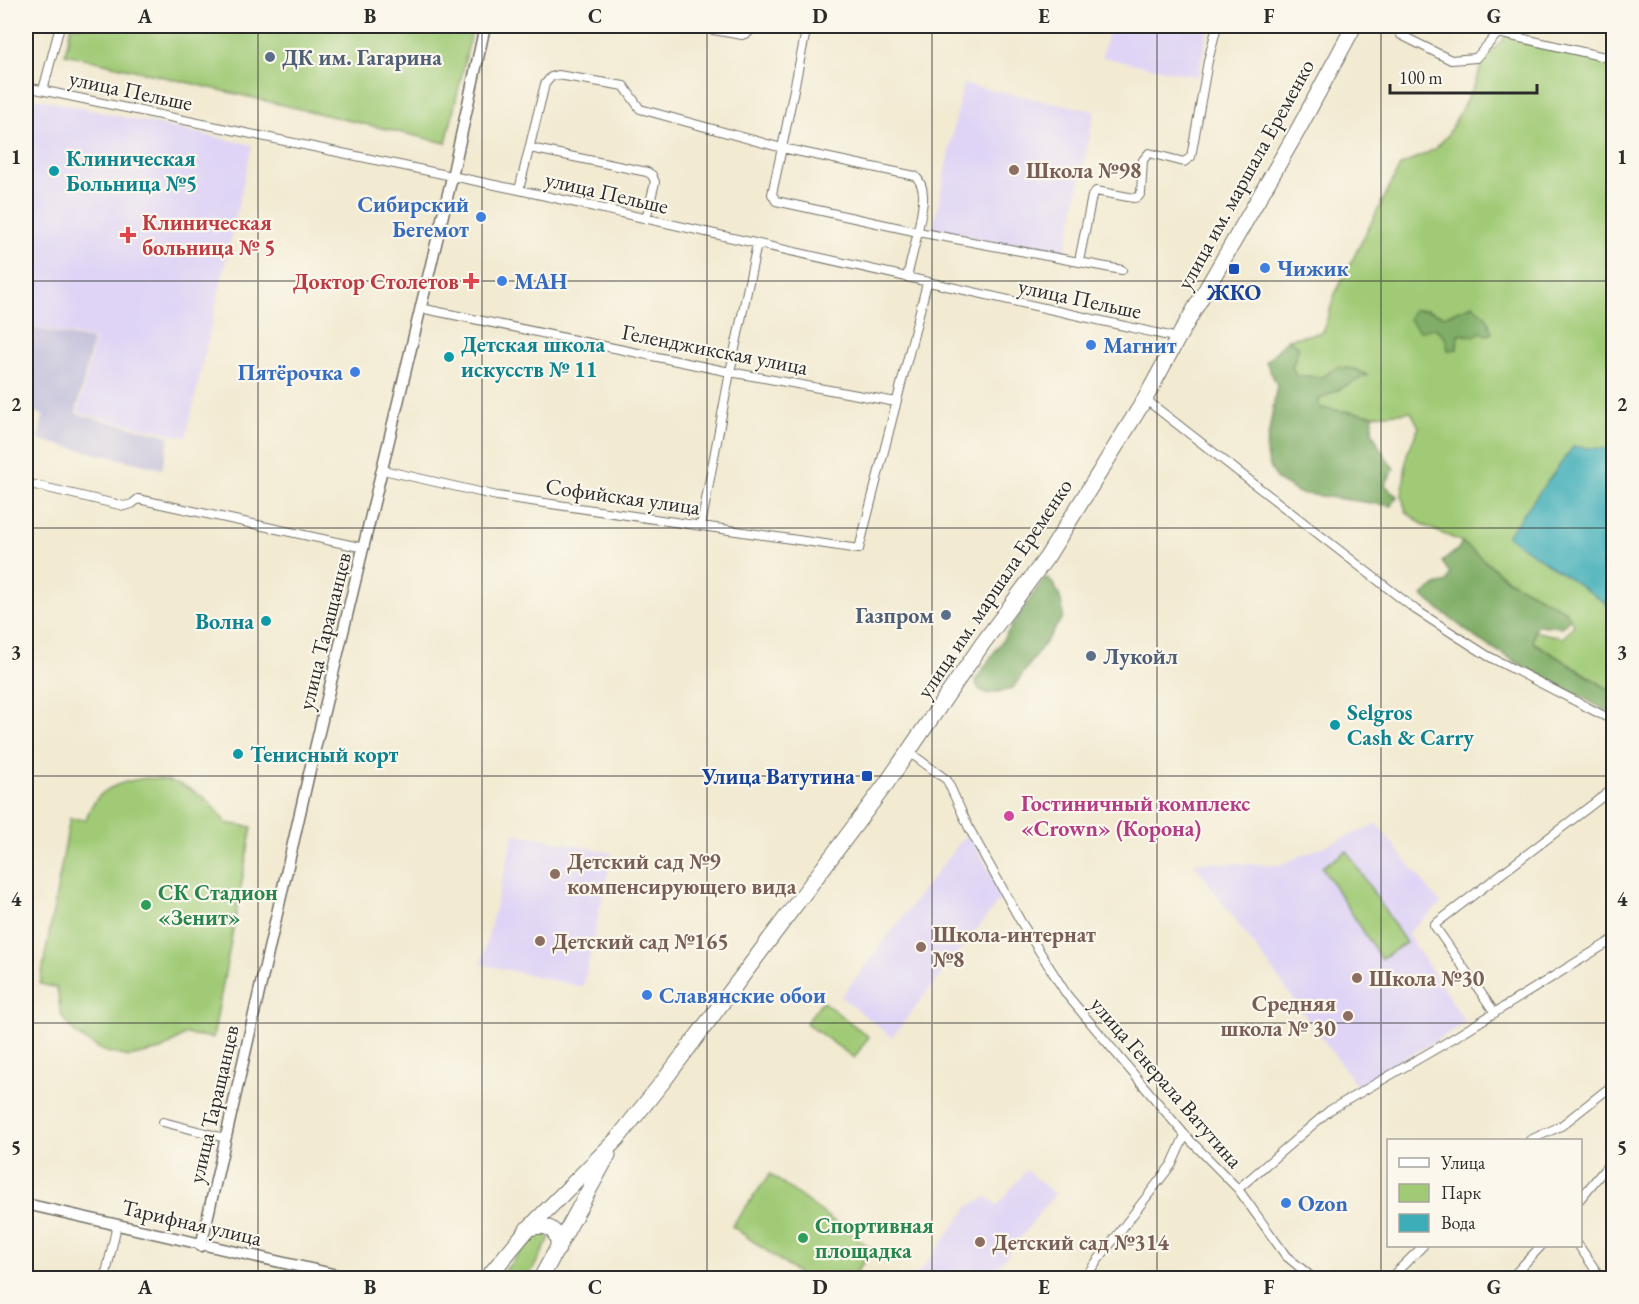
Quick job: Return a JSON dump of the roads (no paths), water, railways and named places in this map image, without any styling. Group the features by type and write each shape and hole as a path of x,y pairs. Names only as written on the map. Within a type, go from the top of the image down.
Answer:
{"highway":[{"name":"улица им. маршала Еременко","path":"617,1139 665,1079 909,752 983,643 1047,557 1145,399 1298,130 1354,26"},
{"path":"487,1278 527,1230 617,1139"},
{"path":"541,1278 617,1139"},
{"path":"527,1230 537,1226 548,1227 556,1234 558,1250"}],"street":[{"path":"43,90 60,26"},
{"name":"улица Таращанцев","path":"201,1245 308,778 383,470 486,26"},
{"path":"691,26 742,35 748,33 753,26"},
{"path":"807,26 772,194 776,201 918,232 1122,270"},
{"path":"1079,261 1092,196 1096,191 1138,197 1141,193 1145,156 1149,153 1184,162 1191,157 1208,61 1217,26"},
{"path":"1396,26 1401,35 1451,60 1476,58 1498,33 1613,58"},
{"path":"519,190 544,84 550,77 558,75 624,86 640,109 782,148 915,177 921,182 924,190 918,232 908,273 910,278"},
{"name":"улица Пельше","path":"26,87 519,190 1178,338"},
{"path":"530,148 647,172 652,175 656,182 646,219"},
{"path":"701,526 730,372 758,244"},
{"path":"896,402 927,283"},
{"name":"Геленджикская улица","path":"420,308 730,372 896,402"},
{"path":"1145,399 1416,610 1488,656 1614,721"},
{"name":"Софийская улица","path":"383,470 497,496 859,549 896,402"},
{"path":"26,483 124,506 138,499 364,548"},
{"name":"улица Генерала Ватутина","path":"909,752 946,780 969,828 1021,921 1067,994 1185,1135 1238,1189 1286,1256 1313,1278"},
{"path":"1495,1013 1434,925 1614,788"},
{"path":"1238,1189 1330,1110 1495,1013 1614,939"},
{"path":"1532,1139 1561,1126 1614,1084"},
{"path":"163,1122 225,1138"},
{"path":"1084,1278 1172,1164 1185,1135"},
{"path":"1582,1198 1614,1158"},
{"name":"Тарифная улица","path":"26,1204 349,1278"},
{"path":"105,1278 117,1225"},
{"path":"1390,1278 1421,1247"},
{"path":"1511,1278 1539,1247"},
{"path":"1580,1247 1601,1278"}],"water":[{"path":"1573,447 1613,449 1613,608 1507,536"}],"place":[{"name":"ДК им. Гагарина","path":"270,57"},
{"name":"Школа №98","path":"1014,170"},
{"name":"Клиническая Больница №5","path":"54,171"},
{"name":"Сибирский Бегемот","path":"481,217"},
{"name":"Клиническая больница № 5","path":"128,235"},
{"name":"Чижик","path":"1265,268"},
{"name":"ЖКО","path":"1234,269"},
{"name":"Доктор Столетов","path":"471,281"},
{"name":"МАН","path":"502,281"},
{"name":"Магнит","path":"1091,345"},
{"name":"Детская школа искусств № 11","path":"449,357"},
{"name":"Пятёрочка","path":"355,372"},
{"name":"Газпром","path":"946,615"},
{"name":"Волна","path":"266,621"},
{"name":"Лукойл","path":"1091,656"},
{"name":"Selgros Cash & Carry","path":"1335,725"},
{"name":"Тенисный корт","path":"238,754"},
{"name":"Улица Ватутина","path":"867,776"},
{"name":"Гостиничный комплекс «Crown» (Корона)","path":"1009,816"},
{"name":"Детский сад №9 компенсирующего вида","path":"555,874"},
{"name":"СК Стадион «Зенит»","path":"146,905"},
{"name":"Детский сад №165","path":"540,941"},
{"name":"Школа-интернат №8","path":"921,947"},
{"name":"Школа №30","path":"1357,978"},
{"name":"Славянские обои","path":"647,995"},
{"name":"Средняя школа № 30","path":"1348,1016"},
{"name":"Ozon","path":"1286,1203"},
{"name":"Спортивная площадка","path":"803,1238"},
{"name":"Детский сад №314","path":"980,1242"}]}
